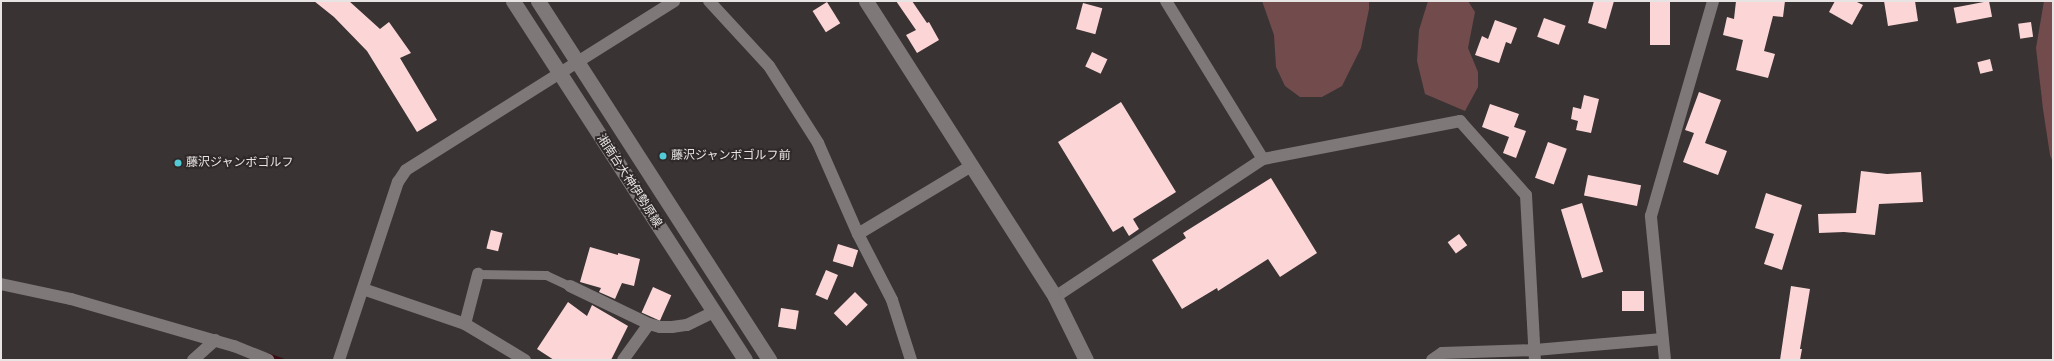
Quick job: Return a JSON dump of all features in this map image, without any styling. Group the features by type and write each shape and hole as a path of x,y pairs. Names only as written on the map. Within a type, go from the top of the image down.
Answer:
{"street":[{"name":"湘南台大神伊勢原線","path":"513,1 745,360"},
{"name":"湘南台大神伊勢原線","path":"538,1 579,62 769,360"},
{"path":"339,360 398,182 406,170 674,1"},
{"path":"709,1 769,66 814,137 858,234 892,300 911,360"},
{"path":"866,1 1055,297 1086,360"},
{"path":"1166,1 1263,160"},
{"path":"1665,360 1650,216 1713,1"},
{"path":"1055,297 1263,160 1460,121 1526,194 1535,355"},
{"path":"858,234 971,166"},
{"path":"465,324 478,274 546,275 649,324 672,327 687,325 714,312"},
{"path":"1,284 71,298 215,340 268,360"},
{"path":"363,289 465,324 525,360"},
{"path":"623,360 649,324"},
{"path":"1432,360 1442,353 1535,355 1663,339"},
{"path":"193,360 215,340"}],"shaded area":[{"path":"1262,1 1369,1 1369,9 1361,48 1342,86 1322,97 1300,97 1285,86 1276,67 1274,35"},
{"path":"1428,1 1468,1 1475,12 1468,48 1478,72 1478,87 1465,111 1425,94 1417,61 1419,30"},
{"path":"2044,1 2053,1 2053,163 2050,155 2043,109 2036,48"}],"building":[{"path":"314,1 349,1 380,29 389,22 411,53 400,58 437,120 417,132 367,51 334,17"},
{"path":"896,1 912,1 927,23 929,22 939,40 917,53 906,35 916,30"},
{"path":"1594,1 1614,1 1606,29 1588,23"},
{"path":"1650,1 1670,1 1670,45 1650,45"},
{"path":"1736,1 1785,1 1783,17 1773,16 1764,51 1775,54 1768,78 1736,70 1743,40 1723,35 1727,17 1734,19"},
{"path":"1835,1 1855,1 1863,5 1852,25 1829,12"},
{"path":"1884,1 1915,1 1918,21 1888,26"},
{"path":"1989,1 1992,17 1957,24 1954,8"},
{"path":"827,2 840,23 826,32 813,11"},
{"path":"1083,3 1102,8 1095,34 1076,29"},
{"path":"1544,18 1566,26 1559,45 1537,37"},
{"path":"1495,20 1517,28 1511,44 1506,42 1499,63 1475,55 1482,36 1488,39"},
{"path":"2031,22 2033,37 2020,39 2018,24"},
{"path":"1092,52 1107,59 1101,74 1085,67"},
{"path":"1990,59 1993,71 1980,74 1977,62"},
{"path":"1699,92 1721,100 1705,143 1727,151 1718,175 1683,162 1694,133 1685,130"},
{"path":"1584,95 1599,99 1591,133 1576,130 1578,121 1571,119 1573,107 1581,109"},
{"path":"1121,102 1176,192 1133,219 1139,229 1129,236 1123,226 1113,232 1058,142"},
{"path":"1490,104 1519,114 1514,127 1526,131 1516,158 1503,153 1509,137 1482,127"},
{"path":"1548,142 1567,149 1554,185 1535,178"},
{"path":"1861,171 1887,174 1921,172 1923,202 1879,204 1875,235 1844,232 1819,233 1818,214 1856,213"},
{"path":"1588,175 1641,185 1637,206 1584,196"},
{"path":"1271,178 1317,253 1280,277 1268,259 1218,291 1217,288 1182,309 1152,260 1186,238 1183,233"},
{"path":"1766,193 1802,205 1782,270 1764,264 1774,234 1755,228"},
{"path":"1582,203 1603,272 1582,278 1561,209"},
{"path":"491,230 503,233 498,251 486,248"},
{"path":"1459,234 1467,245 1456,254 1448,242"},
{"path":"838,244 858,250 853,267 833,261"},
{"path":"590,247 618,255 618,253 640,259 634,286 622,283 615,299 599,292 601,288 580,282"},
{"path":"826,270 838,275 827,300 815,295"},
{"path":"1791,286 1810,289 1800,349 1802,349 1800,360 1780,360"},
{"path":"653,287 671,295 660,321 642,313"},
{"path":"1622,291 1644,291 1644,311 1622,311"},
{"path":"855,292 868,305 847,326 834,313"},
{"path":"568,302 587,316 592,305 628,326 611,360 554,360 537,349"},
{"path":"781,308 799,311 796,330 778,327"}],"waterway":[{"path":"268,355 282,360"}],"place":[{"name":"藤沢ジャンボゴルフ前","path":"663,156"},
{"name":"藤沢ジャンボゴルフ","path":"178,163"}]}
